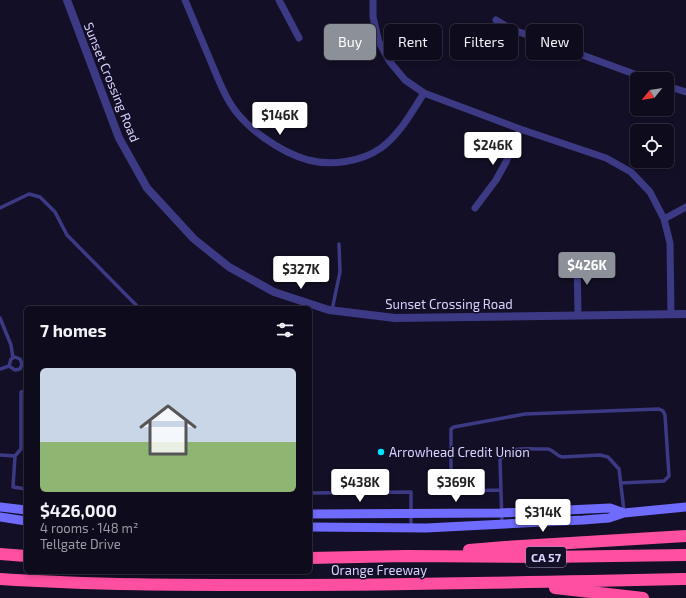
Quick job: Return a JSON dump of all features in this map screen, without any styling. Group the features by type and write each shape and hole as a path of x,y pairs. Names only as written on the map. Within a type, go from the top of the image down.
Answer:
{"highway":[{"path":"406,556 505,546 686,536"},
{"path":"0,554 24,556"},
{"name":"CA 57","path":"406,556 543,557 686,555"},
{"name":"Orange Freeway","path":"312,558 406,556"},
{"name":"Orange Freeway","path":"0,579 143,585 378,585 686,579"},
{"path":"523,583 584,592 643,598"}],"main road":[{"path":"0,507 24,510"},
{"path":"312,527 411,528 583,520 609,518 624,513 686,507"},
{"path":"312,514 411,514 610,508 624,513"},
{"path":"0,517 24,521"}],"street":[{"name":"Sunset Crossing Road","path":"67,0 119,138 147,188 194,239 229,267 274,292 332,310 395,318 686,314"},
{"path":"185,0 230,104 245,122 264,138 285,151 308,160 336,163 359,159 380,148 399,132 424,93"},
{"path":"279,0 299,38"},
{"path":"373,0 373,17 379,42 390,62 405,80 424,93 520,129 606,158 631,172 650,192 664,218 670,243 671,314"},
{"path":"496,20 511,30 630,73"},
{"path":"674,88 686,92"},
{"path":"475,208 496,180 506,162 520,129"},
{"path":"664,218 686,207"},
{"path":"577,257 578,315"}],"lane":[{"path":"0,208 29,194 40,197 55,212 67,235 137,306"},
{"path":"332,310 340,272 339,244"},
{"path":"0,318 11,345 13,358"},
{"path":"9,366 15,370 20,369 24,365 18,358 13,358"},
{"path":"9,366 9,361 13,358"},
{"path":"0,369 9,366"},
{"path":"24,391 21,392 21,449 15,456 13,487 24,488"},
{"path":"500,490 456,491 453,489 451,485 451,429 525,414 659,409 663,411 665,415 670,476 664,481 621,483"},
{"path":"502,524 500,460 502,456 510,450 548,449 562,457 608,457 619,469 624,513"},
{"path":"0,455 15,456"},
{"path":"312,493 411,492 411,528"}],"place":[{"name":"Arrowhead Credit Union","path":"381,452"}]}
